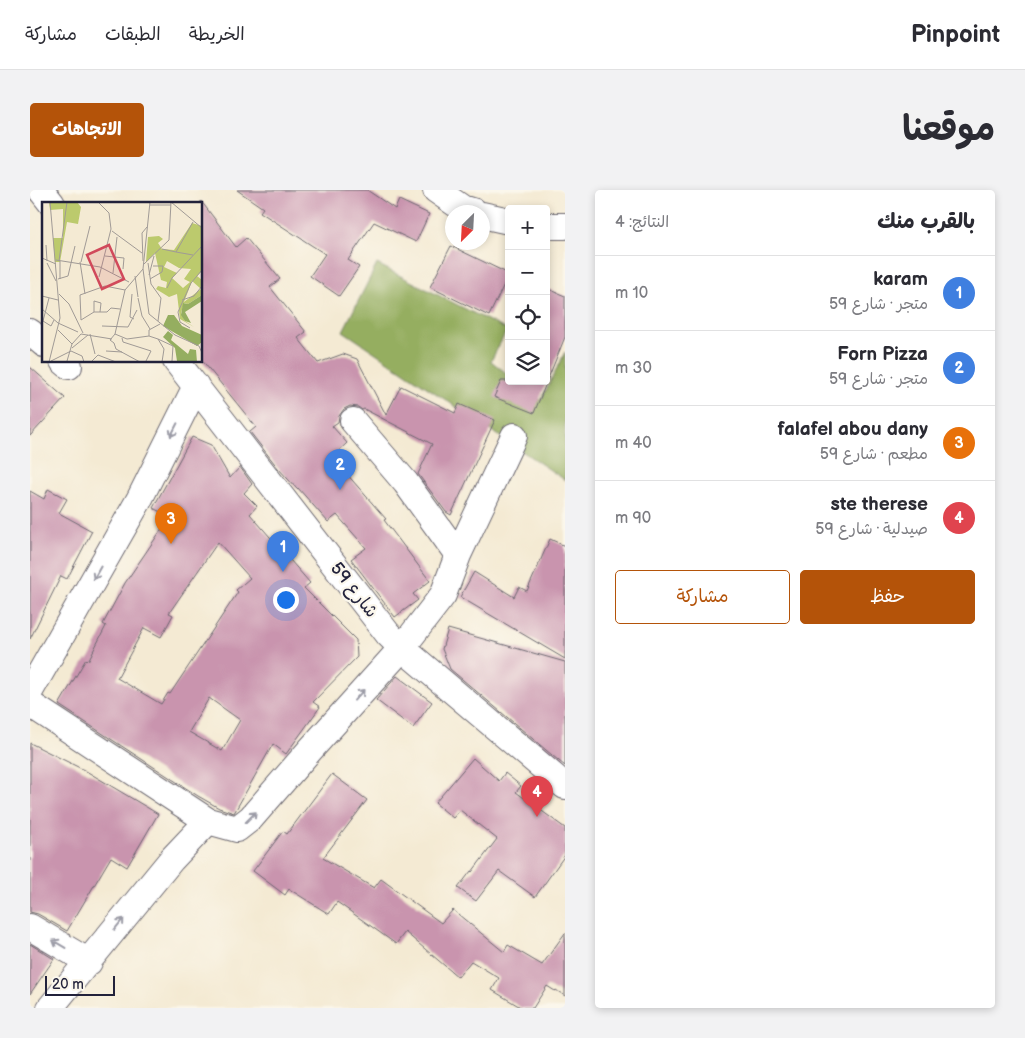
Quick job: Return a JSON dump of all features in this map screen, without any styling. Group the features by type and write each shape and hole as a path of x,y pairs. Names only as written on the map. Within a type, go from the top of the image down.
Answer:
{"street":[{"path":"41,190 50,202"},
{"path":"436,190 471,205"},
{"path":"490,213 505,219"},
{"path":"550,226 565,226"},
{"path":"30,332 42,342"},
{"name":"شارع 59","path":"177,362 388,634 402,648 565,786"},
{"path":"30,691 139,500 196,386"},
{"path":"353,421 406,483 458,555"},
{"path":"30,704 208,821 237,829 251,818 402,648 443,595 458,555 514,436"},
{"path":"50,1008 172,859 208,821"},
{"path":"30,927 89,962"}],"green space":[{"path":"377,264 505,329 505,334 491,361 505,372 505,385 522,385 541,400 565,352 565,480 343,331"}],"building":[{"path":"237,190 367,190 395,209 399,200 429,214 416,242 374,222 348,260 359,267 339,296 310,276 325,254 260,212 263,208"},
{"path":"202,202 236,247 246,238 280,279 270,287 306,332 298,338 318,363 343,354 357,359 386,415 401,386 455,413 459,404 495,420 451,515 446,512 418,474 432,444 358,407 350,406 344,409 339,416 338,422 332,426 347,443 332,457 386,519 384,520 430,581 413,594 418,600 395,617 351,559 366,548 337,515 328,522 297,489 250,432 256,427 202,360"},
{"path":"449,250 459,250 505,272 505,282 489,316 430,287"},
{"path":"550,290 565,296 565,337 550,374"},
{"path":"30,367 65,398 30,436"},
{"path":"501,381 505,381 505,385 545,385 534,413 494,397"},
{"path":"192,437 211,445 230,478 240,467 252,484 244,493 257,506 250,514 310,583 304,588 356,640 357,657 313,702 320,707 286,754 273,744 234,813 219,808 198,796 59,705 86,659 88,661 106,626 103,624 125,583 170,517 153,508","holes":["218,542 250,578 236,590 238,592 170,694 168,693 161,704 117,678 144,628 161,637 173,615 169,613","209,698 240,720 222,751 189,732"]},
{"path":"48,489 67,499 59,513 92,531 67,579 61,576 30,639 30,491 44,499"},
{"path":"550,539 565,546 565,659 460,597 474,572 514,597 519,587 527,591"},
{"path":"448,629 565,662 565,766 450,669 442,649"},
{"path":"397,676 432,702 413,728 376,700"},
{"path":"30,743 86,771 158,814 127,867 111,857 67,931 38,914 30,912"},
{"path":"473,758 499,781 505,773 521,786 516,792 565,828 565,855 535,897 499,871 476,901 458,888 497,839 460,810 453,818 435,803"},
{"path":"332,774 367,800 323,858 374,888 381,879 441,923 453,910 504,952 508,945 542,965 565,933 565,996 547,986 533,1008 522,1008 492,990 499,978 471,961 458,977 405,932 396,944 337,902 329,914 289,889 285,895 253,871 283,831 287,834"},
{"path":"30,944 54,959 30,994"}],"place":[{"name":"Forn Pizza","path":"340,490"},
{"name":"falafel abou dany","path":"171,544"},
{"name":"karam","path":"283,572"},
{"name":"ste therese","path":"537,817"}]}
